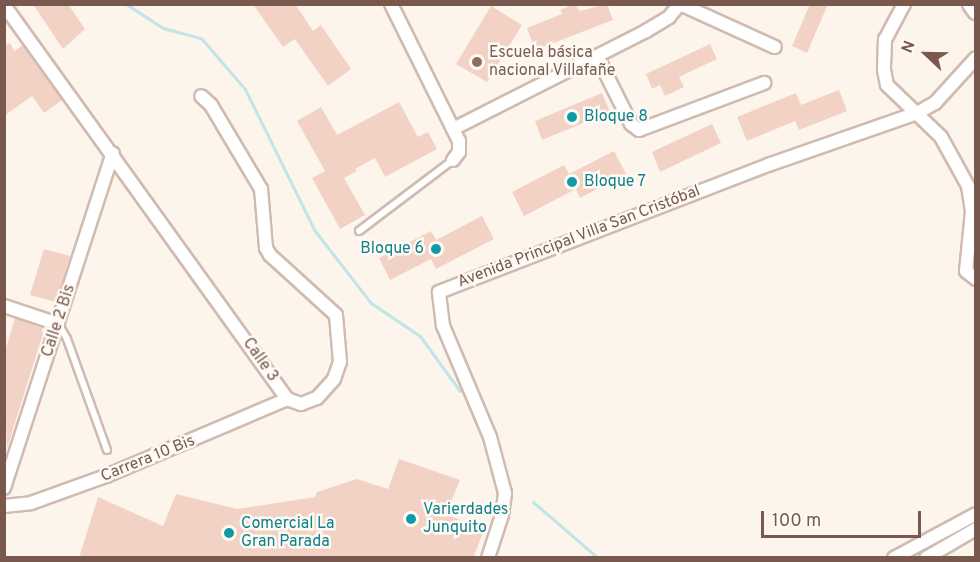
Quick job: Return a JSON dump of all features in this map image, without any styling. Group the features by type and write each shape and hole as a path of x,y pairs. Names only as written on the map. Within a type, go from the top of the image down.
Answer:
{"main road":[{"path":"971,4 975,11"}],"street":[{"path":"392,4 453,129 459,152 453,160"},
{"path":"453,129 598,58 669,17 680,4 775,47"},
{"path":"904,4 885,39 884,70 887,85 941,137 968,186 972,211 966,272 975,279"},
{"name":"Calle 3","path":"4,5 113,153 287,399 301,404 326,391 340,362 339,326 336,315 270,255 266,248 261,189 211,105 201,96"},
{"path":"598,58 631,124 639,130 764,83"},
{"path":"917,113 935,103 975,58"},
{"name":"Avenida Principal Villa San Cristóbal","path":"488,558 502,515 505,492 490,437 443,326 439,292 758,168 917,113"},
{"name":"Calle 2 Bis","path":"4,488 113,153"},
{"path":"4,306 58,324"},
{"name":"Carrera 10 Bis","path":"4,506 31,503 106,476 287,399"},
{"path":"894,558 975,514"},
{"path":"926,558 975,530"}],"lane":[{"path":"359,231 453,160"},
{"path":"58,324 68,339 107,450"}],"building":[{"path":"33,4 68,4 85,29 63,49"},
{"path":"253,4 295,4 313,31 321,25 351,69 328,86 295,39 283,47"},
{"path":"574,4 580,11 607,4 613,20 535,50 527,28 562,14 560,10"},
{"path":"810,4 828,4 807,53 792,46"},
{"path":"491,6 522,25 487,82 456,64"},
{"path":"10,43 14,51 23,45 62,100 44,113 32,96 4,116 4,46"},
{"path":"710,44 717,59 679,77 684,87 665,96 660,85 652,89 646,74"},
{"path":"839,90 847,111 799,130 795,121 747,141 737,117 796,93 801,105"},
{"name":"Bloque 8","path":"602,93 610,112 542,140 535,121"},
{"path":"399,102 418,137 428,132 437,149 385,177 375,158 344,178 365,215 340,229 312,178 325,171 297,121 321,107 337,135"},
{"path":"712,124 721,143 660,172 652,152"},
{"name":"Bloque 7","path":"614,151 626,174 580,198 576,189 524,216 512,192 564,165 569,174"},
{"name":"Bloque 6","path":"482,216 494,239 436,269 431,259 390,280 379,258 431,231 436,240"},
{"path":"44,249 70,256 56,302 30,295"},
{"path":"15,318 42,328 43,334 7,448 4,355"},
{"path":"399,459 460,480 446,514 484,530 473,558 79,558 98,497 163,526 176,494 237,509 315,497 317,492 357,479 388,489"}],"waterway":[{"path":"126,4 163,28 201,38 245,89 315,231 371,303 420,336 460,391"},
{"path":"533,502 598,558"}],"place":[{"name":"Escuela básica nacional Villafañe","path":"477,62"},
{"name":"Bloque 8","path":"572,117"},
{"name":"Bloque 7","path":"572,182"},
{"name":"Bloque 6","path":"436,249"},
{"name":"Varierdades Junquito","path":"411,519"},
{"name":"Comercial La Gran Parada","path":"229,533"}]}
